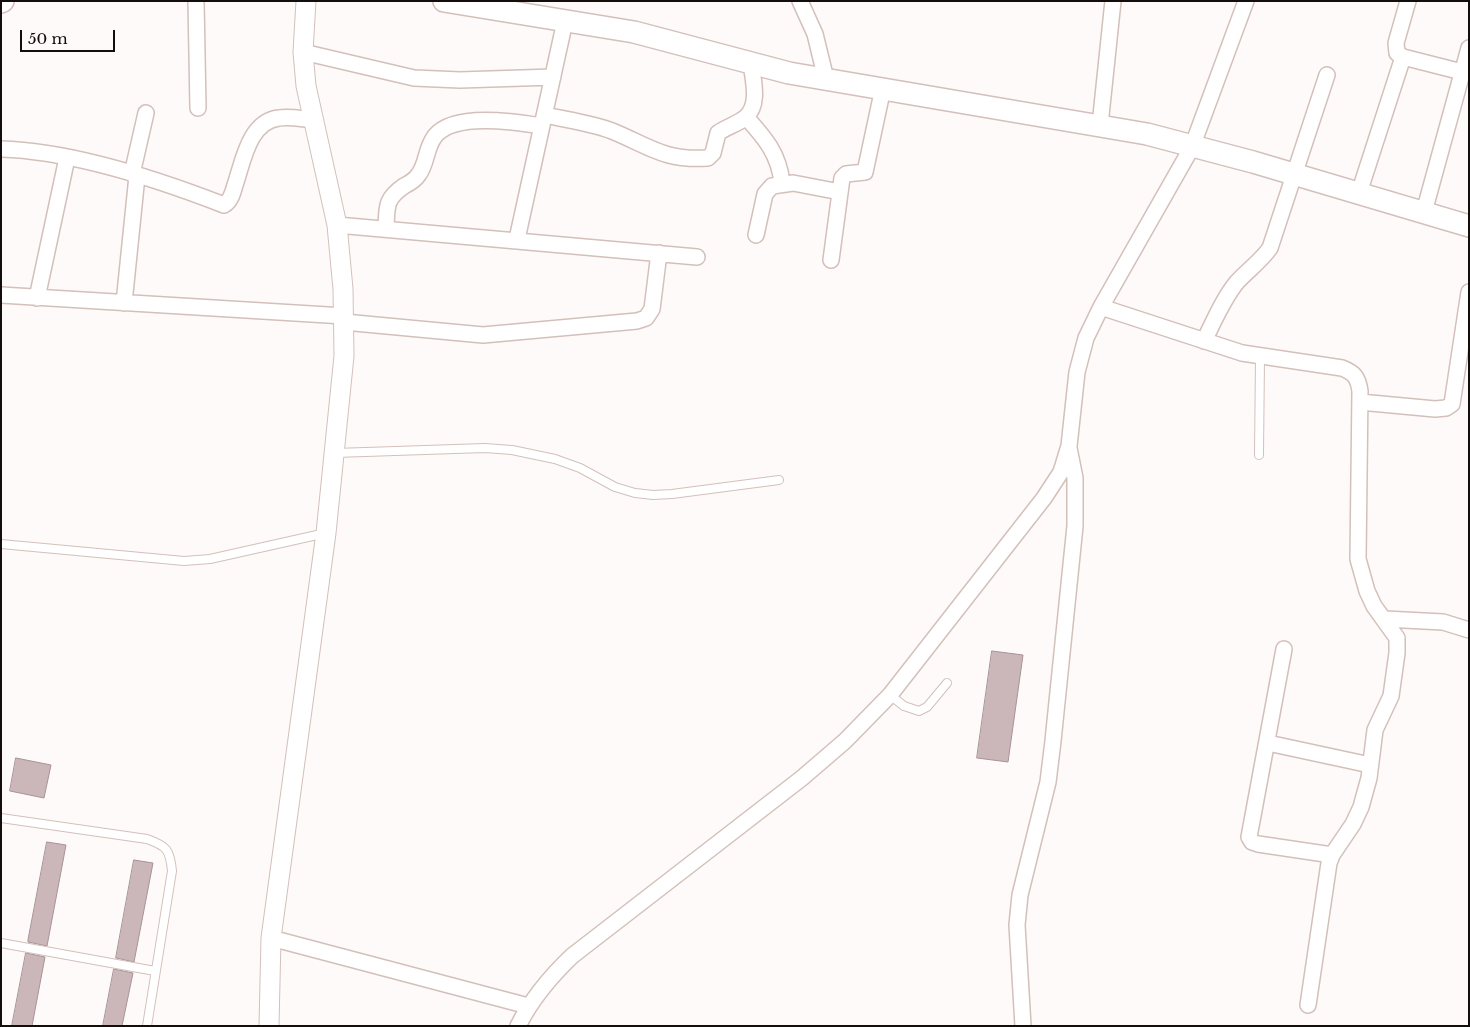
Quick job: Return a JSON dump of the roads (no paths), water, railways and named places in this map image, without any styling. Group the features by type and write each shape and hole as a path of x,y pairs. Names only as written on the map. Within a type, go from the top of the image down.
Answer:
{"main road":[{"path":"444,1 500,6 565,21 634,32 789,73 1147,134 1296,175 1469,226"}],"street":[{"path":"196,1 198,108"},
{"path":"269,1026 272,938 326,533 344,356 344,319 337,224 306,86 303,52 306,1"},
{"path":"800,1 815,34 826,78"},
{"path":"1100,126 1113,1"},
{"path":"518,1026 528,1006 548,978 572,956 802,778 846,741 890,695 1044,498 1062,472 1069,446 1077,372 1086,338 1101,307 1192,147 1246,1"},
{"path":"1408,1 1395,48 1397,53 1403,57 1462,72"},
{"path":"517,239 565,21"},
{"path":"1424,212 1469,48"},
{"path":"303,52 414,78 460,80 553,77"},
{"path":"1359,193 1403,57"},
{"path":"386,228 389,200 393,194 418,176 431,141 436,134 451,127 480,120 543,120 613,131 653,151 696,159 708,158 713,153 718,133 746,118 752,109 755,98 751,63"},
{"path":"1204,341 1227,296 1238,281 1262,260 1270,248 1296,175 1327,75"},
{"path":"831,260 842,178 846,174 865,172 883,88"},
{"path":"124,303 134,175 146,113"},
{"path":"1,149 28,151 67,158 134,175 224,204 232,196 250,140 261,126 270,119 280,117 313,120"},
{"path":"746,118 773,149 781,168 782,183"},
{"path":"37,298 67,158"},
{"path":"756,235 766,194 772,186 782,183 840,192"},
{"path":"337,224 697,256"},
{"path":"1,296 344,319 484,335 637,321 646,318 652,309 660,253"},
{"path":"1360,402 1435,409 1446,408 1452,404 1469,292"},
{"path":"1101,307 1204,341 1260,357 1352,372 1358,378 1360,402 1358,560 1367,591 1374,606 1397,638 1397,653 1391,696 1375,730 1362,807 1354,824 1332,855 1326,878 1308,1005"},
{"path":"1023,1026 1017,925 1020,895 1048,782 1072,564 1076,486 1069,446"},
{"path":"1385,619 1443,622 1469,630"},
{"path":"1284,649 1268,743 1249,836 1252,842 1332,855"},
{"path":"1268,743 1370,765"},
{"path":"272,938 528,1006"}],"lane":[{"path":"1258,455 1260,357"},
{"path":"335,453 485,448 512,450 555,459 580,468 615,487 635,493 653,495 779,480"},
{"path":"1,544 184,561 210,559 326,533"},
{"path":"890,695 904,706 919,710 927,707 947,683"},
{"path":"1,818 147,839 162,844 171,855 172,871 147,1026"},
{"path":"1,943 155,971"}]}
